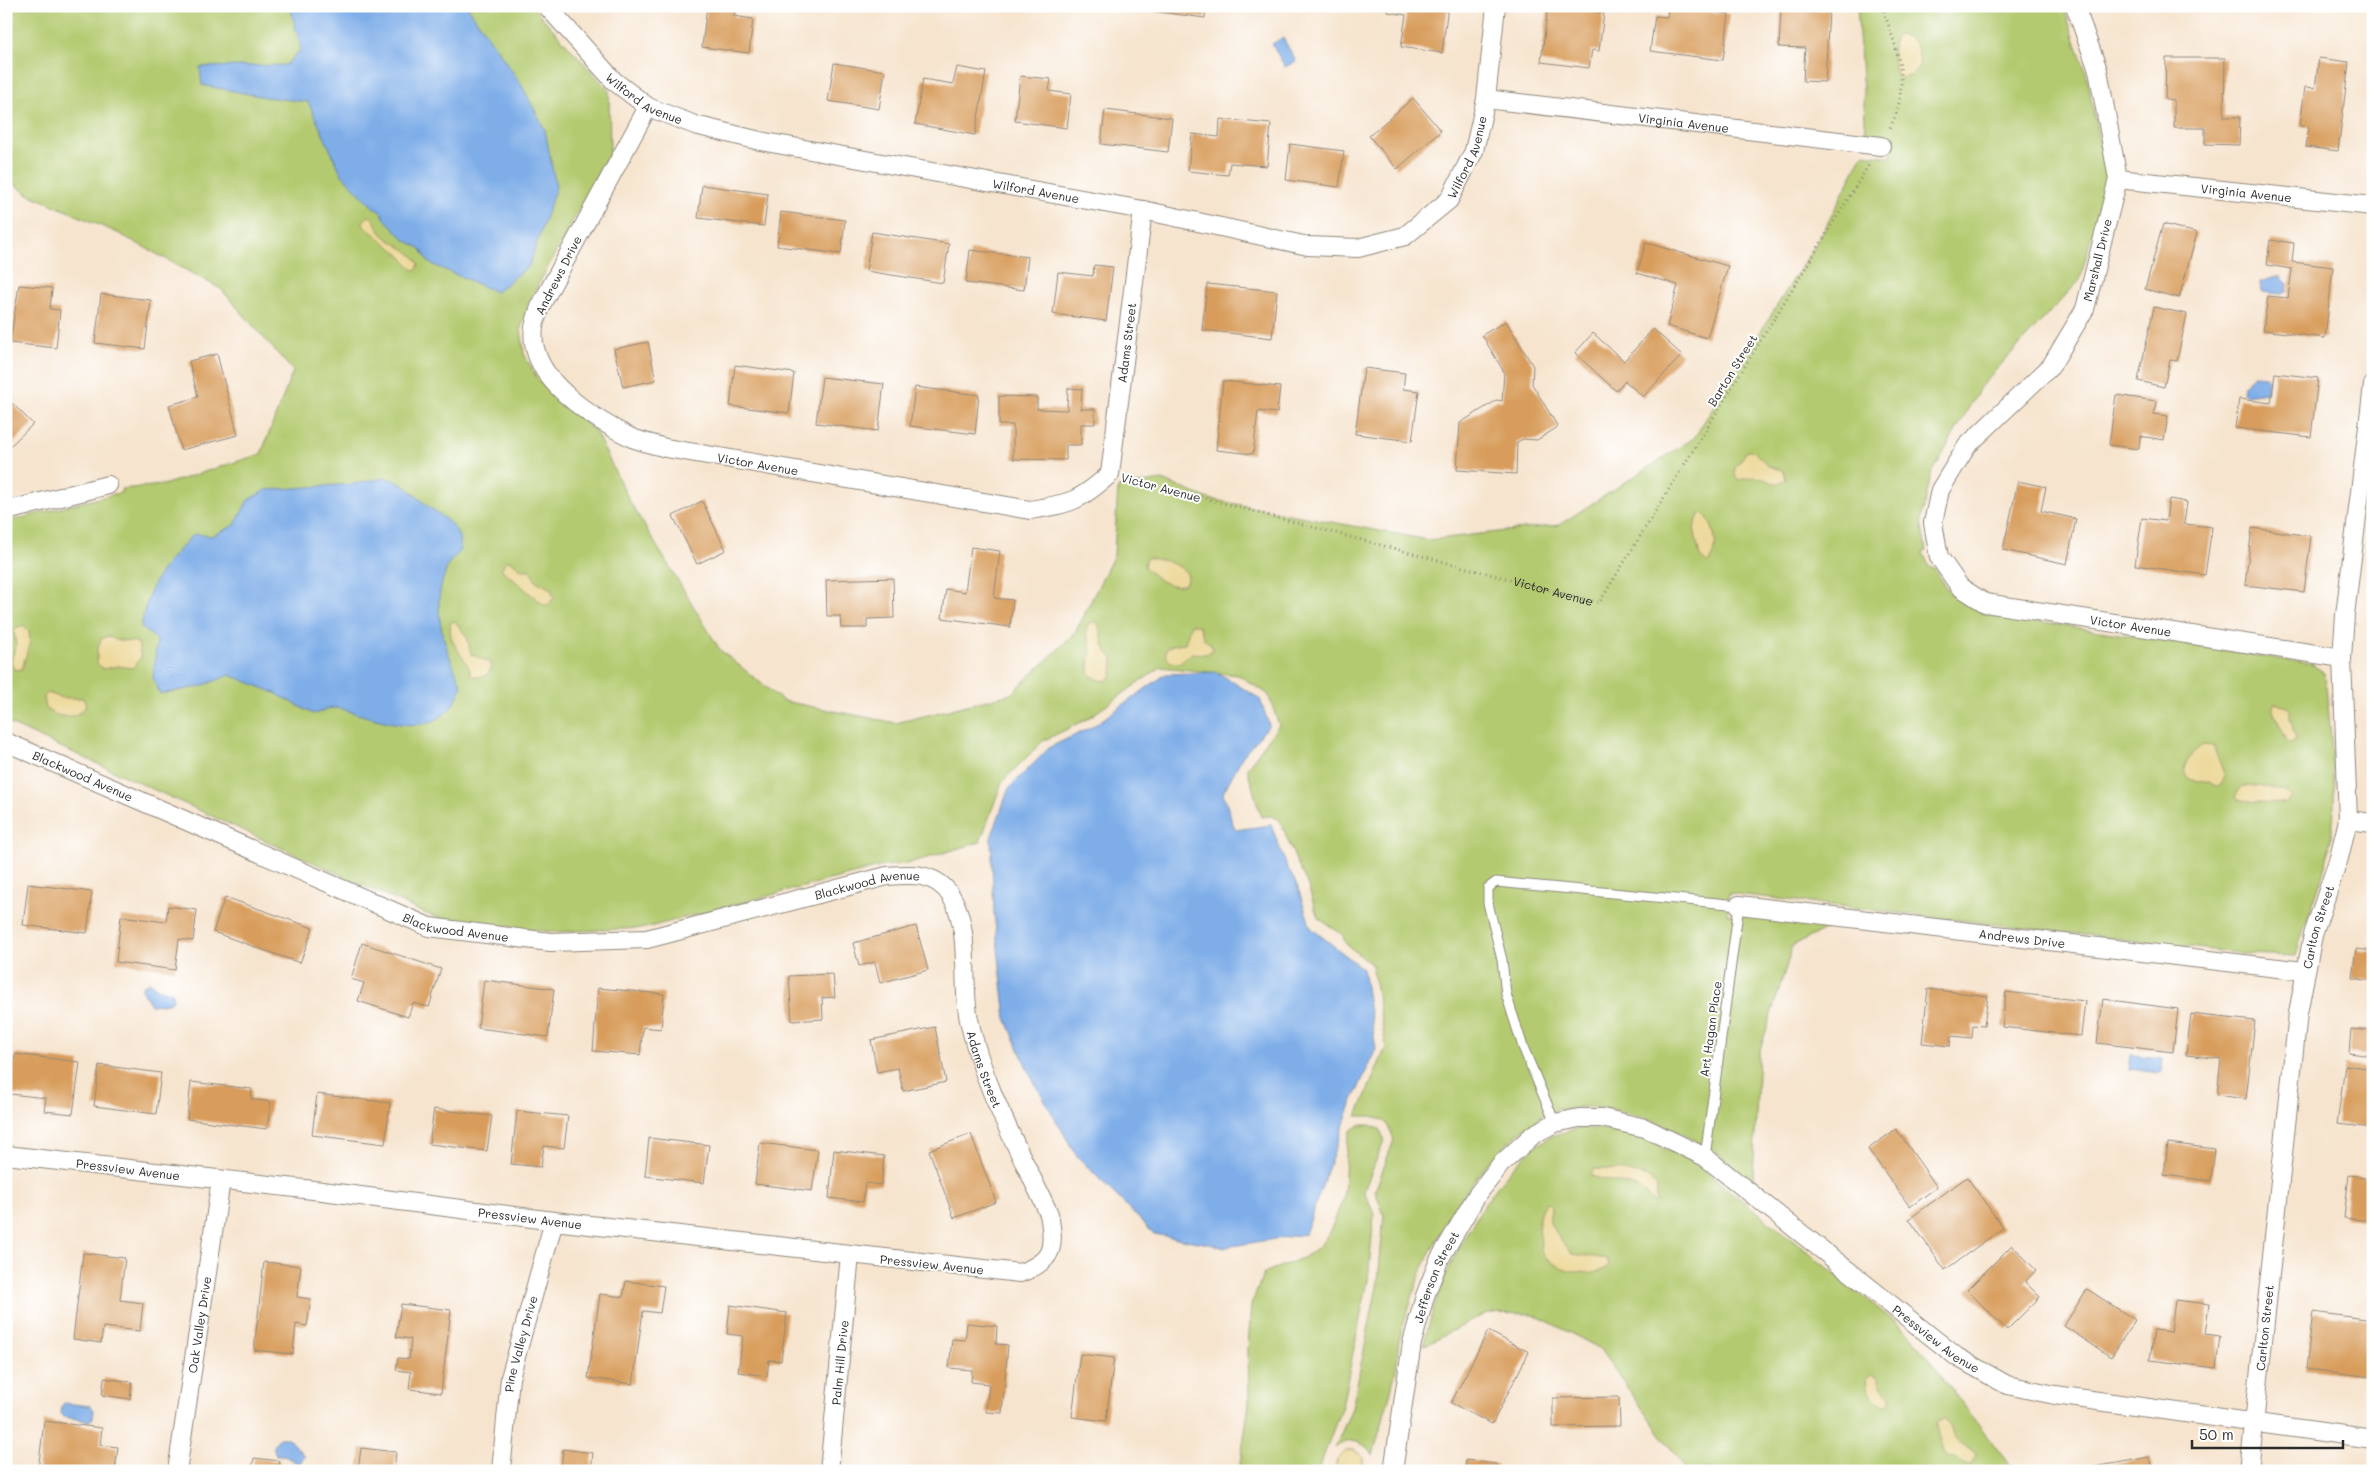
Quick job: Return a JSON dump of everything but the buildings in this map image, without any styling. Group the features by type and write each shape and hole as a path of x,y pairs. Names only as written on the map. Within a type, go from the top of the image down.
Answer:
{"street":[{"name":"Wilford Avenue","path":"547,6 614,81 648,107 695,125 760,141 1143,210 1308,246 1358,248 1405,236 1449,200 1474,150 1486,99 1496,6"},
{"name":"Marshall Drive","path":"1939,556 1933,523 1940,490 1967,446 2051,366 2085,309 2118,179 2098,70 2075,6"},
{"name":"Virginia Avenue","path":"1486,99 1881,146"},
{"name":"Andrews Drive","path":"648,107 540,307 533,328 535,350 546,372 569,397 602,422 635,439 666,448"},
{"name":"Virginia Avenue","path":"2118,179 2373,206"},
{"name":"Adams Street","path":"1110,474 1143,210"},
{"name":"Carlton Street","path":"2249,1471 2304,971 2313,935 2339,858 2348,820 2342,658 2345,615 2373,384"},
{"name":"Victor Avenue","path":"666,448 1030,510 1066,504 1084,496 1110,474"},
{"path":"6,510 108,485"},
{"name":"Victor Avenue","path":"1939,556 1960,587 1985,603 2342,658"},
{"name":"Blackwood Avenue","path":"6,742 429,927 550,942 647,939 887,876 915,874 934,879"},
{"path":"2348,820 2373,823"},
{"name":"Adams Street","path":"934,879 951,895 960,915 968,1018 981,1066 1049,1214 1053,1235 1049,1256"},
{"name":"Andrews Drive","path":"1739,905 2304,971"},
{"name":"Pressview Avenue","path":"1555,1123 1579,1118 1602,1118 1645,1128 1705,1157 1957,1357 2007,1385 2055,1395 2373,1439"},
{"name":"Jefferson Street","path":"1394,1471 1412,1343 1425,1296 1439,1260 1477,1196 1501,1164 1534,1134 1555,1123"},
{"name":"Pressview Avenue","path":"6,1155 322,1190 554,1221 1020,1273 1037,1267 1049,1256"},
{"name":"Oak Valley Drive","path":"177,1471 221,1180"},
{"name":"Pine Valley Drive","path":"501,1471 510,1378 554,1221"},
{"name":"Palm Hill Drive","path":"829,1471 850,1255"}],"lane":[{"path":"1555,1123 1523,1047 1506,994 1502,960 1488,903 1488,888 1496,882 1739,905"},
{"name":"Art Hagan Place","path":"1705,1157 1739,905"}],"path":[{"name":"Barton Street","path":"1599,603 1881,146 1897,113 1903,80 1893,38 1882,6"},
{"name":"Victor Avenue","path":"1110,474 1599,603"}],"green space":[{"path":"6,6 532,6 609,91 610,152 529,302 521,328 524,354 537,378 561,404 595,431 630,502 720,650 783,701 896,723 1011,694 1075,633 1114,555 1118,487 1162,480 1209,499 1428,540 1559,525 1694,438 1822,234 1863,154 1891,157 1894,137 1866,133 1857,6 2063,6 2086,72 2106,178 2080,280 1981,386 1931,475 1921,521 1926,551 1923,553 1930,568 1934,568 1950,593 1984,613 2311,664 2325,673 2333,759 2333,823 2327,858 2296,956 2247,954 1729,893 1727,914 1833,926 1793,945 1759,1053 1753,1177 1800,1219 1712,1149 1650,1119 1605,1108 1579,1107 1560,1111 1559,1109 1541,1116 1541,1118 1521,1132 1501,1150 1482,1171 1464,1195 1433,1246 1413,1294 1402,1329 1395,1374 1373,1455 1365,1446 1356,1442 1345,1442 1335,1448 1352,1408 1378,1282 1384,1215 1375,1191 1394,1140 1386,1122 1372,1116 1357,1116 1386,1047 1372,965 1346,944 1342,934 1318,918 1307,883 1280,820 1272,816 1261,817 1247,768 1279,725 1268,694 1238,675 1161,667 1087,719 1043,741 1002,782 980,842 906,864 883,866 645,928 553,932 438,918 424,913 6,722 6,522 122,492 121,489 163,485 261,454 293,371 221,289 120,234 26,193 6,178"},
{"path":"1359,1125 1370,1125 1380,1129 1384,1140 1364,1191 1374,1214 1368,1280 1342,1406 1318,1471 1239,1471 1249,1404 1248,1348 1251,1305 1264,1273 1300,1259 1317,1248 1325,1240 1343,1198 1346,1154 1350,1131"},
{"path":"1581,1128 1601,1129 1641,1137 1698,1165 1909,1333 2014,1471 1687,1471 1599,1348 1534,1314 1487,1313 1423,1346 1435,1304 1454,1257 1479,1212 1494,1191 1526,1155 1546,1139"}],"sand":[{"path":"1898,35 1913,41 1919,57 1919,68 1910,76 1899,78 1893,56 1895,39"},
{"path":"369,216 382,234 408,251 416,259 419,264 417,269 413,270 399,254 364,226 363,221"},
{"path":"1747,451 1753,451 1769,466 1784,471 1786,480 1776,483 1751,477 1738,480 1735,476 1735,468"},
{"path":"1703,513 1710,523 1715,538 1714,553 1712,559 1707,563 1700,557 1694,528 1699,515"},
{"path":"1146,558 1163,560 1182,568 1188,576 1185,584 1168,584 1157,578 1144,566"},
{"path":"506,561 511,561 522,570 530,570 536,581 551,589 554,598 548,605 544,605 501,569"},
{"path":"455,621 467,637 471,654 490,663 492,668 486,676 477,677 471,675 451,637 451,622"},
{"path":"1096,622 1099,626 1103,644 1113,658 1112,675 1108,680 1102,681 1090,675 1091,648 1086,631 1087,625"},
{"path":"1191,624 1199,626 1205,640 1211,644 1213,650 1206,654 1192,653 1179,663 1170,662 1166,650 1172,645 1185,643"},
{"path":"22,625 29,631 30,642 22,669 14,670 11,661 16,645 14,630"},
{"path":"108,636 138,643 141,657 133,668 118,666 103,669 97,663 97,650 101,639"},
{"path":"48,693 62,698 83,698 86,705 82,710 73,715 57,715 46,709 44,697"},
{"path":"2276,703 2290,708 2290,718 2296,739 2291,743 2287,741 2273,710 2273,705"},
{"path":"2203,745 2213,746 2225,776 2220,786 2206,781 2192,780 2186,775 2185,765 2191,755"},
{"path":"2242,786 2275,789 2288,793 2292,797 2285,804 2239,800 2235,797"},
{"path":"1594,1169 1620,1170 1648,1177 1657,1187 1656,1198 1658,1202 1653,1202 1641,1189 1590,1176"},
{"path":"1548,1203 1551,1206 1551,1225 1572,1254 1607,1259 1609,1264 1606,1269 1588,1272 1571,1271 1547,1259 1541,1252 1539,1218 1542,1207"},
{"path":"1871,1374 1877,1376 1882,1387 1890,1396 1889,1404 1880,1402 1869,1391 1867,1381 1868,1376"},
{"path":"1945,1420 1956,1439 1976,1455 1971,1465 1965,1465 1957,1457 1949,1458 1944,1455 1936,1427 1937,1422"},
{"path":"1347,1450 1354,1450 1363,1457 1363,1471 1334,1471 1337,1460"}],"water":[{"path":"290,6 467,6 521,84 545,130 556,187 529,266 496,292 429,263 421,249 405,240 385,219 382,213 374,208 342,175 308,102 265,97 202,85 200,67 286,65 301,49"},
{"path":"1283,38 1296,61 1285,67 1272,44"},
{"path":"2280,276 2288,284 2287,292 2282,294 2261,292 2260,282"},
{"path":"2254,375 2266,376 2268,380 2267,392 2244,395 2242,393 2243,385"},
{"path":"384,478 400,483 409,489 447,520 459,538 459,552 448,565 443,579 439,606 440,620 447,648 462,686 445,714 433,721 407,725 392,723 338,708 313,714 275,693 230,675 199,687 160,694 153,678 157,640 141,627 144,611 158,576 173,556 194,534 212,536 235,525 248,500 266,490 352,484"},
{"path":"1217,672 1260,699 1269,725 1242,757 1223,793 1235,830 1271,825 1287,867 1297,885 1311,928 1363,969 1376,1049 1350,1107 1305,1234 1226,1247 1154,1234 1076,1155 1029,1073 1006,1018 994,913 991,838 1009,788 1050,747 1092,727 1166,674"},
{"path":"149,982 162,991 172,992 173,1000 168,1003 151,1005 142,990 142,986"},
{"path":"2131,1055 2162,1058 2161,1073 2129,1069"},
{"path":"64,1403 91,1406 94,1410 93,1418 89,1421 64,1417 61,1413"},
{"path":"279,1438 288,1438 305,1456 299,1464 283,1455 276,1455 273,1446"}]}
